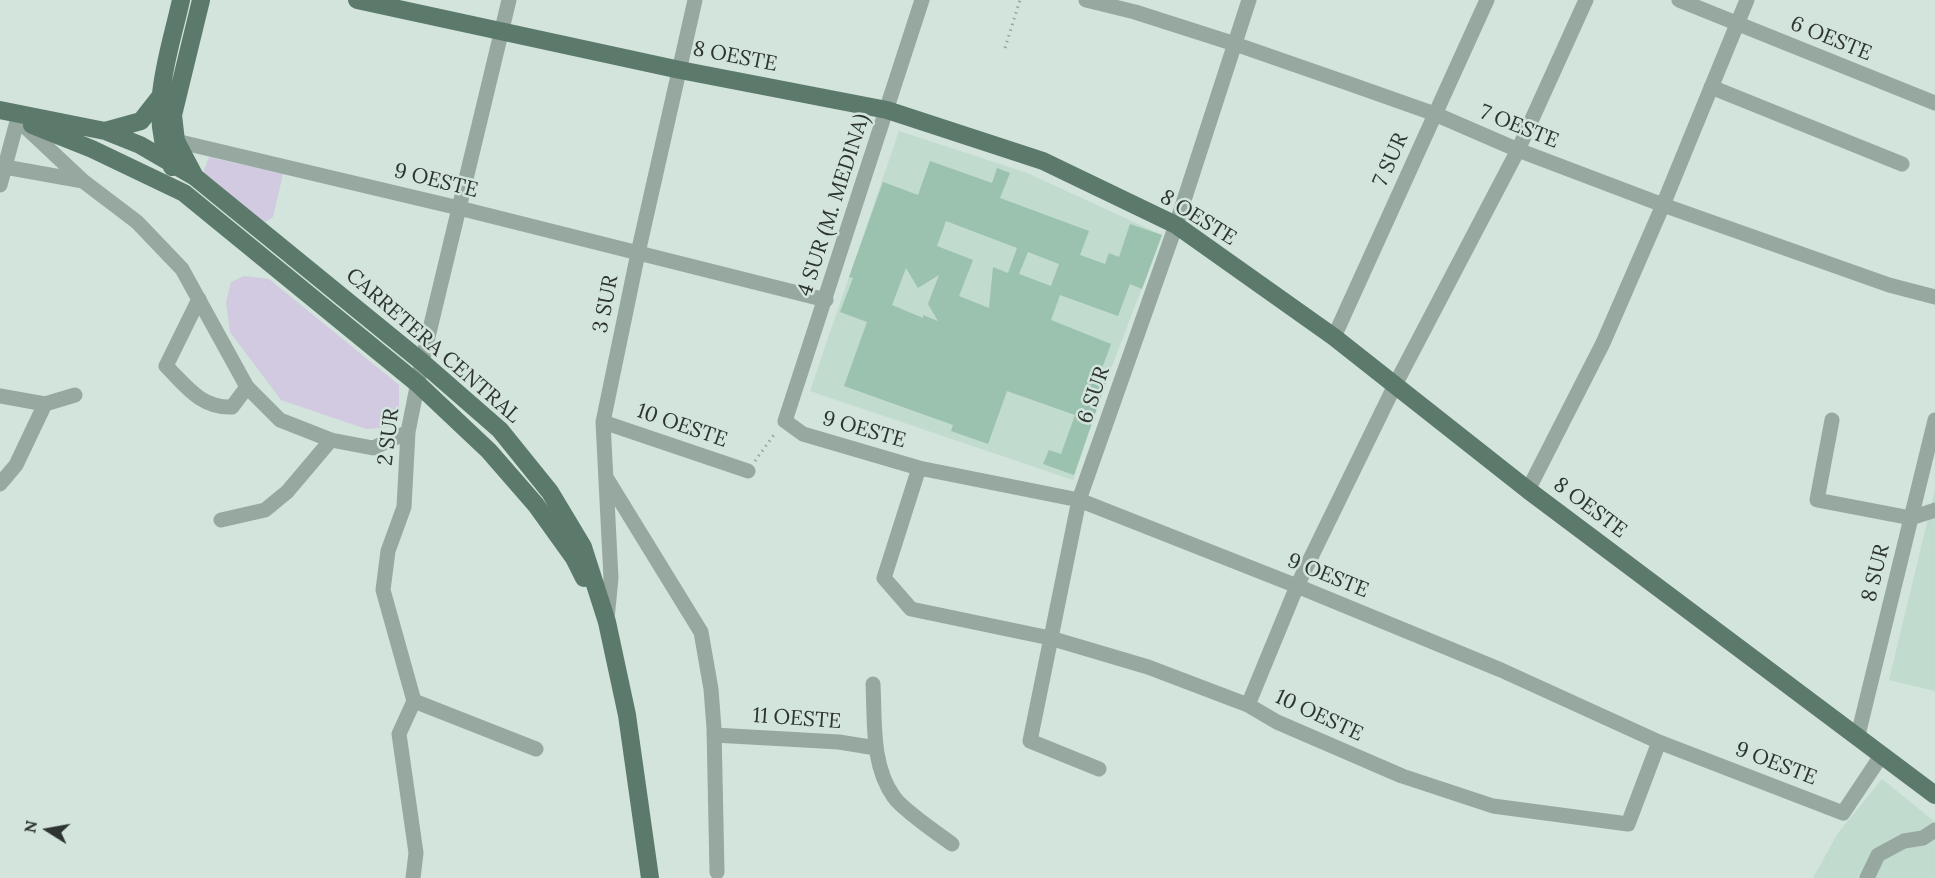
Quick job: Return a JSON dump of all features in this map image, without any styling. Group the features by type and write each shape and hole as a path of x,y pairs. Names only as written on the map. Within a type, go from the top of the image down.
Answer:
{"main road":[{"path":"105,131 141,121 159,98 181,0"},
{"path":"184,193 164,147 201,0"},
{"name":"8 OESTE","path":"357,0 680,70 887,110 1043,161 1176,225 1334,337 1528,490 1858,735 1881,756 1935,795"},
{"path":"159,98 168,136 195,177"},
{"path":"0,111 92,149 184,193"},
{"path":"18,117 105,131 140,145 195,177"},
{"path":"92,149 140,145 168,136"},
{"name":"CARRETERA CENTRAL","path":"195,177 422,362 500,430 550,492 583,547 607,622 627,715 650,878"},
{"name":"CARRETERA CENTRAL","path":"184,193 418,384 489,451 536,505 574,558 607,622"}],"street":[{"name":"2 SUR","path":"414,700 383,590 388,551 404,507 408,432 422,362 509,0"},
{"name":"3 SUR","path":"607,622 611,578 603,422 638,253 696,0"},
{"name":"4 SUR (M. MEDINA)","path":"785,422 922,0"},
{"name":"7 OESTE","path":"1086,0 1137,6 1235,44 1435,114 1518,150 1663,205 1889,285 1935,297"},
{"name":"6 SUR","path":"1099,769 1030,741 1050,638 1079,500 1176,225 1249,0"},
{"name":"7 SUR","path":"1334,337 1487,0"},
{"path":"1248,705 1297,586 1395,385 1518,150 1586,0"},
{"name":"6 OESTE","path":"1679,0 1935,103"},
{"path":"1528,490 1603,344 1747,0"},
{"path":"1711,87 1902,164"},
{"path":"0,185 18,117"},
{"path":"18,117 82,181 137,222 182,269 247,387 280,420 331,440 373,448 408,432"},
{"name":"9 OESTE","path":"168,136 826,300"},
{"path":"5,167 82,181"},
{"path":"199,299 166,366 200,400 219,408 232,407 247,387"},
{"path":"0,396 45,404 75,395"},
{"path":"0,484 16,465 45,404"},
{"path":"1832,420 1817,500 1911,518 1935,510"},
{"name":"8 SUR","path":"1858,735 1935,420"},
{"name":"10 OESTE","path":"603,422 748,471"},
{"name":"9 OESTE","path":"785,422 803,434 919,468 1079,500 1501,670 1659,742 1843,813 1881,756"},
{"path":"221,520 265,510 287,492 331,440"},
{"name":"10 OESTE","path":"919,468 884,578 912,609 1050,638 1148,667 1248,705 1277,722 1402,776 1493,806 1628,824 1659,742"},
{"path":"606,477 701,632 711,689 717,872"},
{"path":"873,684 876,748 884,778 895,799 952,844"},
{"path":"413,878 416,853 399,734 414,700 536,749"},
{"name":"11 OESTE","path":"714,735 839,742 876,748"},
{"path":"1867,878 1878,855 1904,842 1923,838 1935,830"}],"path":[{"path":"1005,48 1020,0"},
{"path":"748,471 785,422"}],"shaded area":[{"path":"899,131 1027,173 1162,235 1106,382 1073,480 810,391"},
{"path":"209,157 283,174 273,217 264,223 203,173"},
{"path":"244,276 269,279 399,385 399,413 389,427 366,429 281,400 230,332 226,302 231,282"},
{"path":"1935,490 1935,691 1889,680"},
{"path":"1882,779 1935,822 1935,878 1813,878 1838,833"}],"building":[{"path":"930,161 992,183 997,168 1010,173 1000,198 1089,231 1080,255 1105,264 1109,253 1119,257 1130,224 1162,235 1142,289 1130,284 1118,316 1060,295 1051,320 1111,344 1098,379 1106,382 1074,475 1043,464 1049,450 1061,454 1075,415 1007,391 988,444 951,431 953,425 844,386 867,322 840,312 853,278 849,277 883,182 918,195","holes":["946,221 1017,248 1008,273 993,267 989,308 959,296 973,260 937,246","1028,252 1059,264 1051,286 1019,274","906,268 918,288 939,275 928,304 938,321 923,315 923,318 892,305"]}]}
